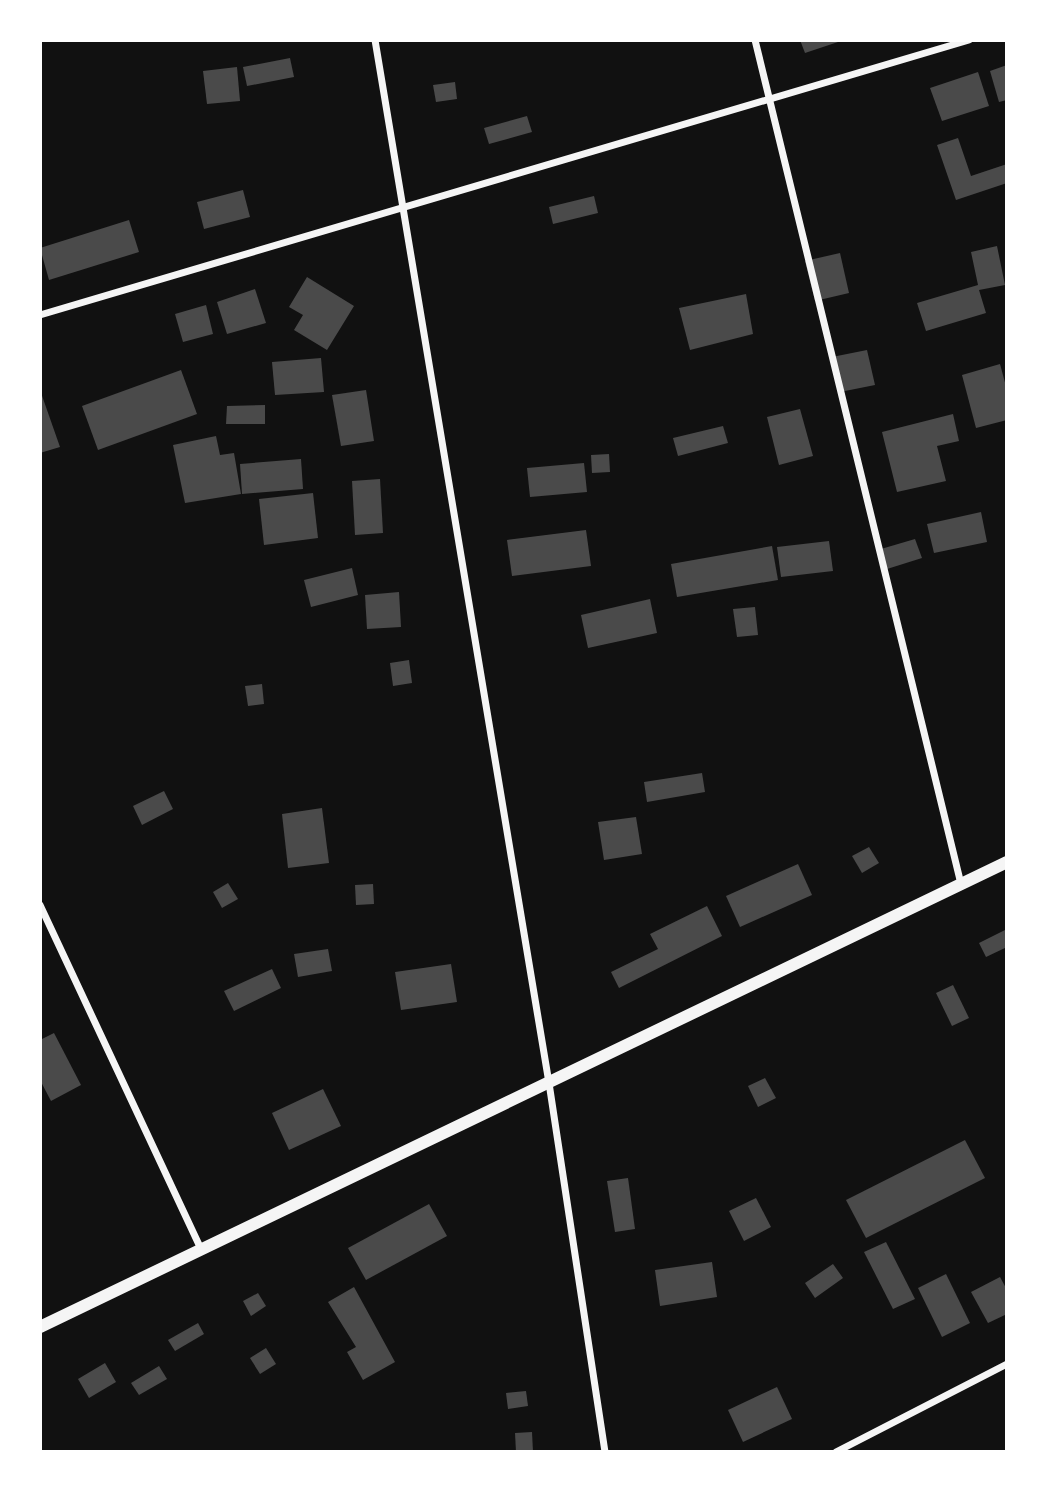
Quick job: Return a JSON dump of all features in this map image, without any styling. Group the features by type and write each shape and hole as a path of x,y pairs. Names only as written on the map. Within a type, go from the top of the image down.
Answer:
{"street":[{"path":"375,40 549,1083 605,1452"},
{"path":"755,40 961,884"},
{"path":"40,315 969,40"},
{"path":"40,1327 1007,862"},
{"path":"40,905 201,1250"},
{"path":"836,1452 1007,1364"}],"building":[{"path":"800,40 841,40 841,41 805,53"},
{"path":"290,58 294,77 247,86 243,67"},
{"path":"1007,65 1007,100 999,102 990,71"},
{"path":"237,67 240,101 207,104 203,71"},
{"path":"978,72 989,106 942,121 930,88"},
{"path":"455,82 457,99 436,102 433,85"},
{"path":"527,116 532,132 489,144 484,128"},
{"path":"958,138 971,176 1007,164 1007,183 956,200 937,145"},
{"path":"243,190 250,217 204,229 197,202"},
{"path":"594,196 598,213 553,224 549,207"},
{"path":"129,220 139,252 49,280 40,248"},
{"path":"997,246 1005,285 979,290 986,313 926,331 917,303 978,285 971,252"},
{"path":"840,253 849,293 815,301 805,261"},
{"path":"307,277 354,306 327,350 294,330 303,315 289,307"},
{"path":"255,289 266,323 227,334 217,302"},
{"path":"746,294 753,334 690,350 679,308"},
{"path":"206,305 213,334 183,342 175,314"},
{"path":"867,350 875,385 840,392 832,357"},
{"path":"321,358 324,392 275,395 272,362"},
{"path":"1000,364 1007,390 1007,420 976,428 962,375"},
{"path":"181,370 197,414 98,450 82,406"},
{"path":"40,390 60,447 40,453"},
{"path":"366,390 374,441 341,446 332,395"},
{"path":"265,405 265,424 226,424 227,406"},
{"path":"800,409 813,456 779,465 767,417"},
{"path":"953,414 959,441 937,446 946,481 897,492 882,432"},
{"path":"723,426 728,443 678,456 673,438"},
{"path":"216,436 220,455 234,453 241,494 185,503 173,445"},
{"path":"609,454 610,472 592,473 591,455"},
{"path":"301,459 303,489 242,494 240,464"},
{"path":"584,463 587,492 530,497 527,468"},
{"path":"380,479 383,533 355,535 352,481"},
{"path":"313,493 318,538 264,545 259,499"},
{"path":"981,512 987,542 934,553 927,524"},
{"path":"586,530 591,566 512,576 507,540"},
{"path":"915,539 922,558 887,569 881,549"},
{"path":"829,541 833,571 781,577 777,547"},
{"path":"772,546 778,580 677,597 671,564"},
{"path":"352,568 358,595 311,607 304,580"},
{"path":"399,592 401,627 367,629 365,595"},
{"path":"650,599 657,633 588,648 581,615"},
{"path":"755,607 758,635 737,637 733,609"},
{"path":"409,660 412,683 393,686 390,663"},
{"path":"262,684 264,704 248,706 245,686"},
{"path":"702,773 705,792 647,802 644,782"},
{"path":"164,791 173,809 142,825 133,806"},
{"path":"322,808 329,863 288,868 282,814"},
{"path":"636,817 642,854 604,860 598,822"},
{"path":"869,847 879,863 862,873 852,856"},
{"path":"798,864 812,895 740,927 726,896"},
{"path":"228,883 238,899 222,908 213,892"},
{"path":"373,884 374,904 356,905 355,885"},
{"path":"707,906 722,936 619,988 611,972 658,949 650,934"},
{"path":"1007,929 1007,947 986,957 979,943"},
{"path":"328,949 332,971 298,977 294,954"},
{"path":"451,964 457,1002 401,1010 395,972"},
{"path":"272,969 281,988 234,1011 224,991"},
{"path":"953,985 969,1018 952,1026 936,993"},
{"path":"54,1033 81,1085 51,1101 40,1080 40,1040"},
{"path":"765,1078 776,1098 758,1107 748,1086"},
{"path":"323,1089 341,1126 289,1150 272,1113"},
{"path":"965,1140 985,1178 866,1238 846,1200"},
{"path":"628,1178 635,1229 615,1232 607,1181"},
{"path":"756,1198 771,1227 744,1241 729,1211"},
{"path":"429,1204 447,1236 366,1280 348,1248"},
{"path":"886,1242 915,1299 893,1309 864,1252"},
{"path":"712,1262 717,1297 660,1306 655,1270"},
{"path":"833,1264 843,1278 815,1298 805,1283"},
{"path":"946,1274 970,1323 942,1337 918,1288"},
{"path":"1000,1277 1007,1290 1007,1314 988,1323 971,1292"},
{"path":"354,1287 395,1362 363,1380 347,1352 356,1347 328,1302"},
{"path":"258,1293 266,1306 251,1316 243,1301"},
{"path":"198,1323 204,1334 175,1351 168,1340"},
{"path":"266,1348 276,1364 260,1374 250,1358"},
{"path":"105,1363 116,1382 89,1398 78,1379"},
{"path":"159,1366 167,1379 139,1395 131,1383"},
{"path":"777,1387 792,1419 743,1442 728,1410"},
{"path":"526,1391 528,1406 508,1409 506,1393"},
{"path":"532,1432 533,1452 516,1452 515,1433"}]}
